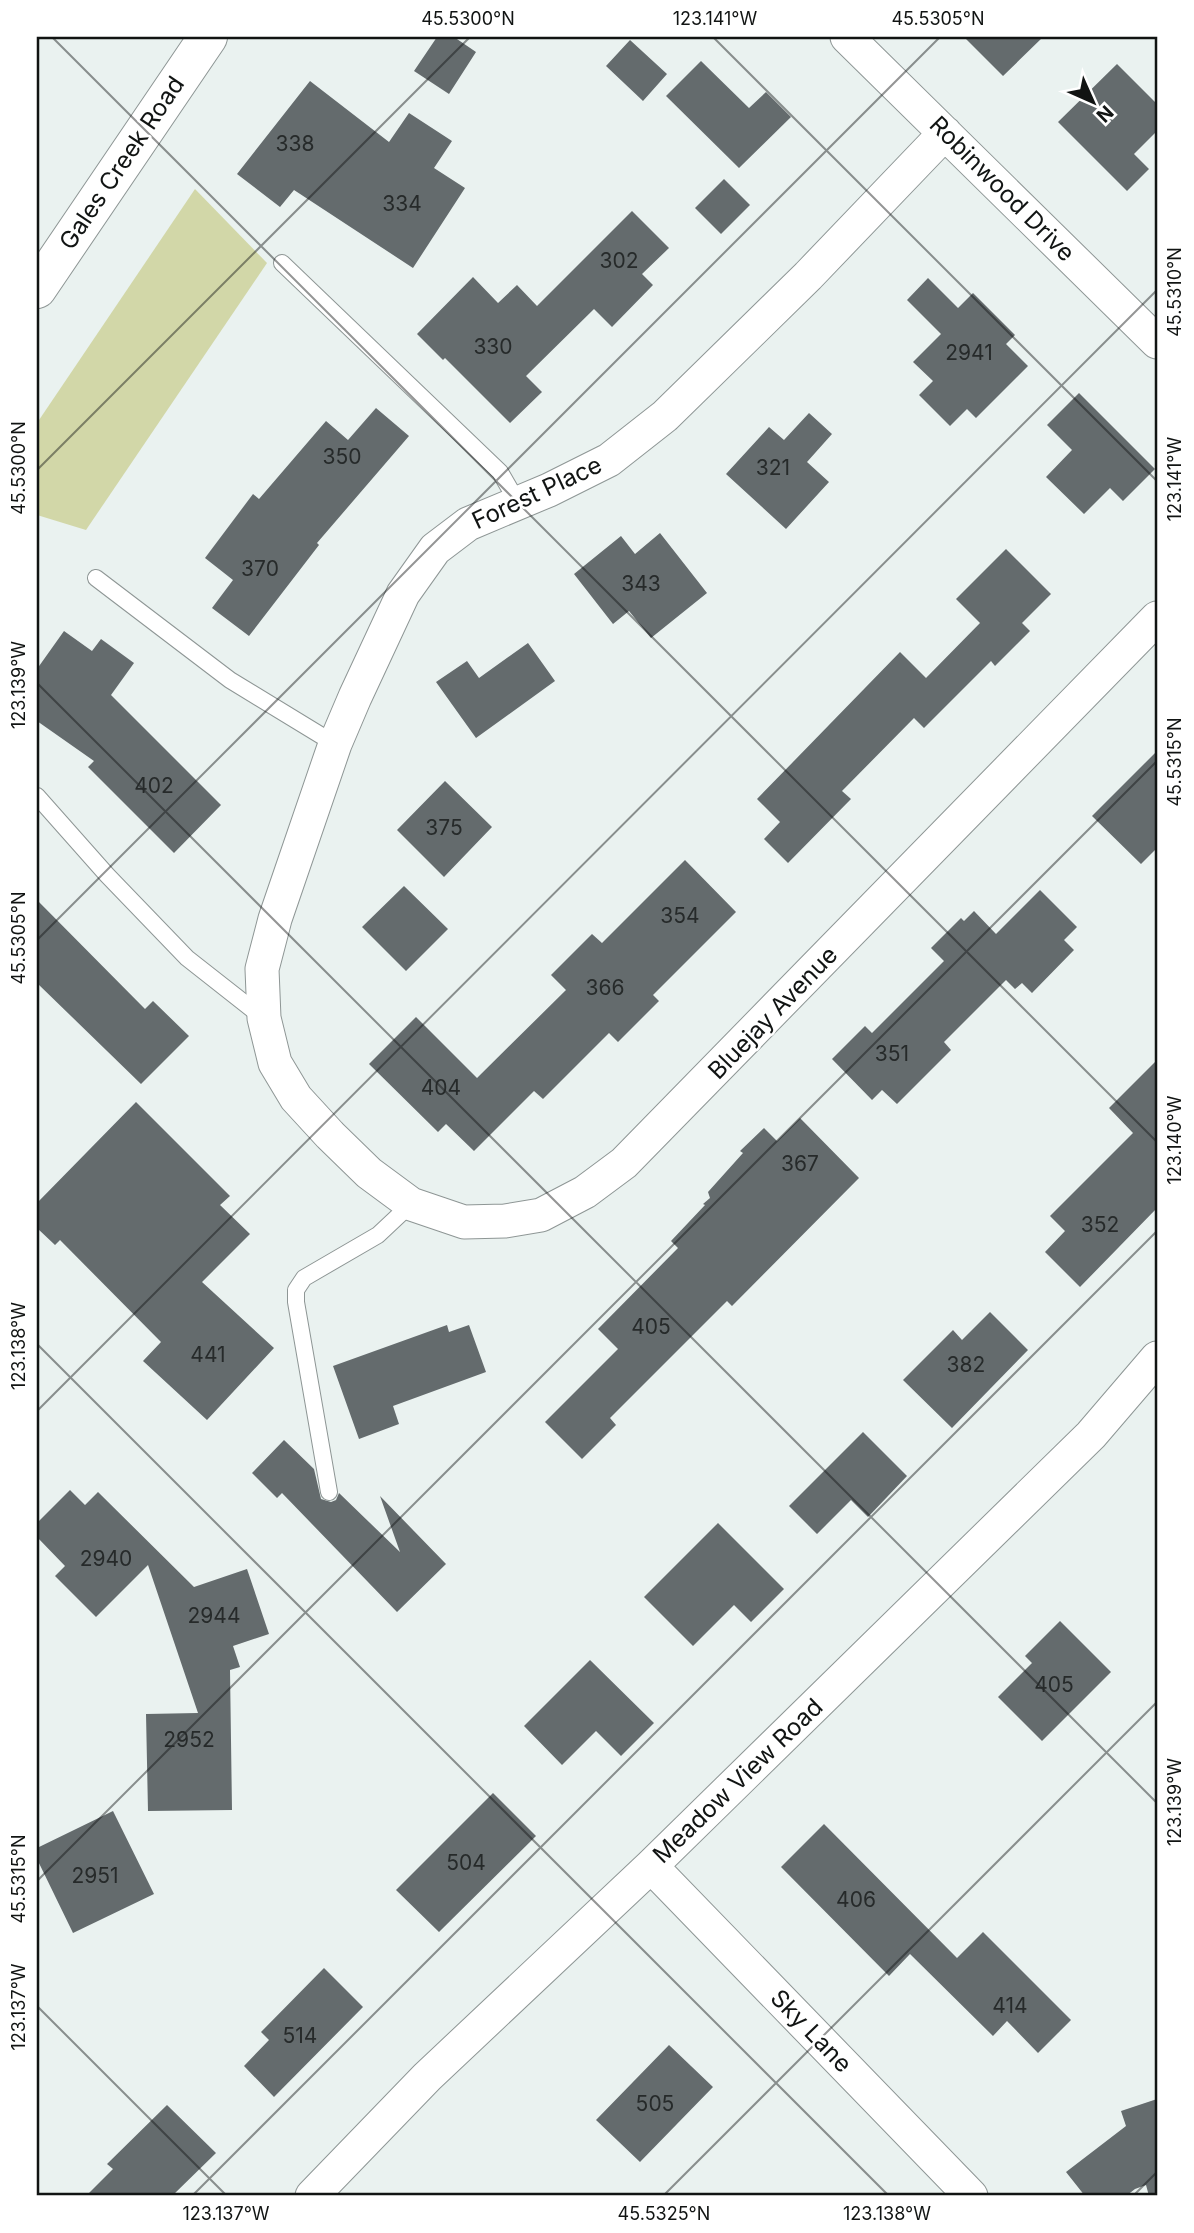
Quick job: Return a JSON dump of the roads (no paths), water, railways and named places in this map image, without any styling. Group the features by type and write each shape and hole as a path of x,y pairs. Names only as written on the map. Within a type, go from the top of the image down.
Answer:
{"main road":[{"name":"Gales Creek Road","path":"37,289 208,37"}],"street":[{"name":"Robinwood Drive","path":"847,37 1157,342"},
{"name":"Forest Place","path":"330,1135 296,1098 275,1063 264,1018 262,969 275,919 335,744 403,594 435,549 468,524 609,460 665,416 808,276 945,133"},
{"name":"Bluejay Avenue","path":"330,1135 369,1173 411,1204 464,1222 505,1221 541,1215 585,1192 624,1163 1157,618"},
{"name":"Meadow View Road","path":"312,2196 426,2077 651,1866 1091,1435 1157,1359"},
{"name":"Sky Lane","path":"651,1866 971,2196"}],"lane":[{"path":"282,263 500,472 518,503"},
{"path":"96,578 230,680 335,744"},
{"path":"37,796 107,875 187,958 264,1018"},
{"path":"329,1492 296,1290 304,1278 378,1235 411,1204"}]}
